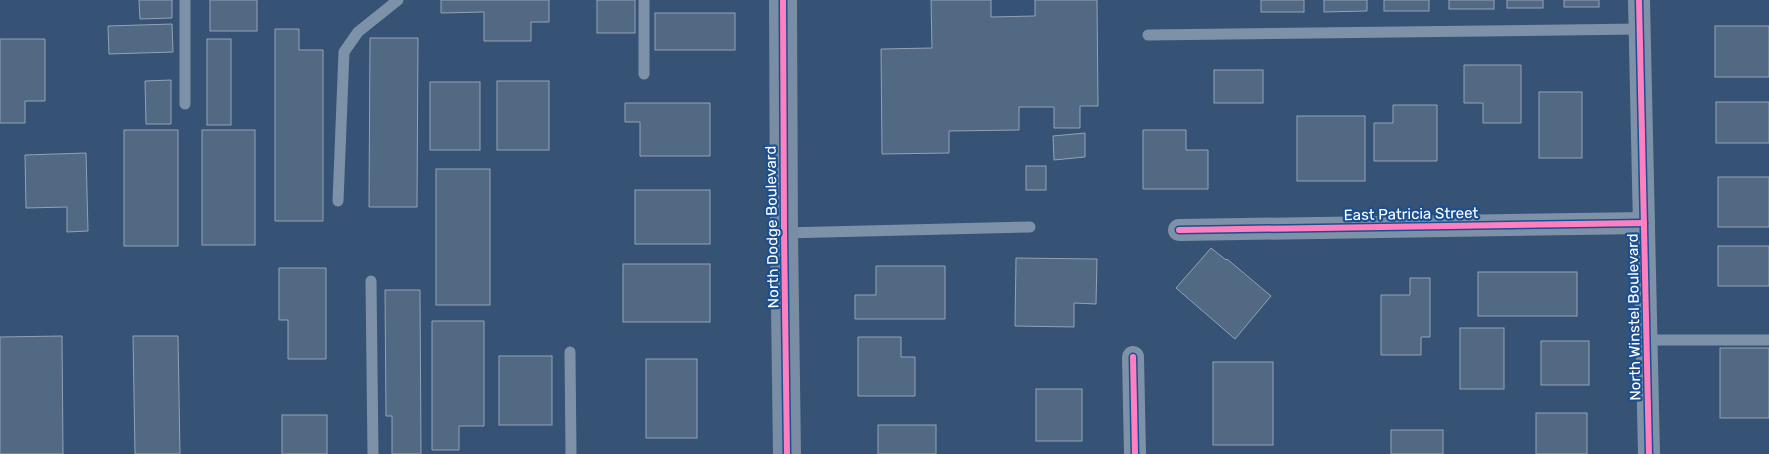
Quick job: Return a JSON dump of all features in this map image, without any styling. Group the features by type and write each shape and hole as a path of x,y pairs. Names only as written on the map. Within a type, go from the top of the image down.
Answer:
{"street":[{"name":"North Dodge Boulevard","path":"783,0 787,454"},
{"name":"North Winstel Boulevard","path":"1639,0 1649,454"},
{"name":"East Patricia Street","path":"1179,230 1644,223"},
{"path":"1133,357 1135,454"}],"lane":[{"path":"185,0 185,104"},
{"path":"338,201 344,52 358,32 398,0"},
{"path":"644,0 644,74"},
{"path":"1148,35 1640,28"},
{"path":"784,233 1030,228"},
{"path":"371,280 373,454"},
{"path":"1647,340 1769,340"},
{"path":"570,352 571,454"}],"building":[{"path":"139,0 172,0 172,18 140,19"},
{"path":"210,0 257,0 257,31 210,31"},
{"path":"441,0 549,0 549,22 531,22 531,41 484,41 484,12 441,13"},
{"path":"597,0 635,0 635,33 597,33"},
{"path":"931,0 991,0 991,17 1035,16 1035,0 1097,0 1098,106 1080,106 1080,128 1054,128 1054,107 1019,107 1019,130 949,131 949,153 882,154 881,49 932,48"},
{"path":"1261,0 1304,0 1304,12 1261,12"},
{"path":"1324,0 1367,0 1367,11 1324,12"},
{"path":"1384,0 1429,0 1429,11 1384,11"},
{"path":"1449,0 1494,0 1494,9 1449,9"},
{"path":"1507,0 1543,0 1543,8 1507,8"},
{"path":"1564,0 1599,0 1599,7 1564,7"},
{"path":"655,13 735,13 735,50 655,50"},
{"path":"172,24 173,52 109,54 108,26"},
{"path":"1715,26 1769,26 1769,77 1715,77"},
{"path":"275,29 299,29 299,50 323,50 323,221 275,221"},
{"path":"370,38 418,38 417,207 369,207"},
{"path":"0,39 45,39 45,101 25,101 25,123 0,123"},
{"path":"207,39 231,39 231,125 207,125"},
{"path":"1464,65 1521,65 1521,123 1483,123 1483,103 1464,103"},
{"path":"1214,70 1263,70 1263,103 1214,103"},
{"path":"171,80 171,124 146,124 145,81"},
{"path":"497,81 549,81 549,150 497,150"},
{"path":"430,82 480,82 480,150 430,150"},
{"path":"1539,92 1582,92 1582,158 1539,158"},
{"path":"1716,102 1769,102 1769,143 1716,143"},
{"path":"625,103 710,103 710,156 640,156 640,122 625,122"},
{"path":"1393,105 1437,105 1437,161 1374,161 1374,123 1393,123"},
{"path":"1297,116 1365,116 1365,181 1297,181"},
{"path":"124,130 178,130 178,246 124,246"},
{"path":"202,130 255,130 255,245 202,245"},
{"path":"1143,130 1186,130 1186,150 1208,150 1208,189 1143,189"},
{"path":"1085,133 1085,157 1054,160 1053,136"},
{"path":"86,153 88,231 67,232 67,207 26,208 25,155"},
{"path":"1026,166 1046,166 1046,190 1026,190"},
{"path":"436,169 490,169 490,305 436,305"},
{"path":"1718,177 1769,177 1769,227 1718,227"},
{"path":"635,190 710,190 710,244 635,244"},
{"path":"1718,246 1769,246 1769,286 1718,286"},
{"path":"1211,248 1271,296 1235,339 1176,288"},
{"path":"1016,258 1097,259 1096,304 1074,303 1074,327 1015,326"},
{"path":"623,264 710,264 710,322 623,322"},
{"path":"876,266 945,266 945,319 855,319 855,295 876,295"},
{"path":"279,268 326,268 326,359 288,359 288,320 279,320"},
{"path":"1478,272 1577,272 1577,316 1478,316"},
{"path":"1410,278 1430,278 1430,337 1421,337 1421,355 1381,355 1381,295 1410,295"},
{"path":"385,290 420,290 421,454 392,454 392,416 386,416"},
{"path":"432,321 484,321 484,426 459,426 459,450 432,450"},
{"path":"1460,328 1504,328 1504,389 1460,389"},
{"path":"62,336 63,454 0,454 0,337"},
{"path":"133,336 178,336 180,454 135,454"},
{"path":"858,337 901,337 901,357 915,357 915,396 858,396"},
{"path":"1541,341 1589,341 1589,385 1541,385"},
{"path":"1720,348 1769,348 1769,418 1720,418"},
{"path":"499,356 552,356 552,425 499,425"},
{"path":"646,359 697,359 697,438 646,438"},
{"path":"1213,362 1273,362 1273,445 1213,445"},
{"path":"1036,389 1082,389 1082,441 1036,441"},
{"path":"1536,413 1587,413 1587,454 1536,454"},
{"path":"282,415 327,415 327,454 282,454"},
{"path":"878,425 936,425 936,454 878,454"},
{"path":"1391,430 1443,430 1443,454 1391,454"}],"cycle path":[{"path":"783,0 787,454"},
{"path":"1639,0 1649,454"},
{"path":"1179,230 1644,223"},
{"path":"1133,357 1135,454"}]}
